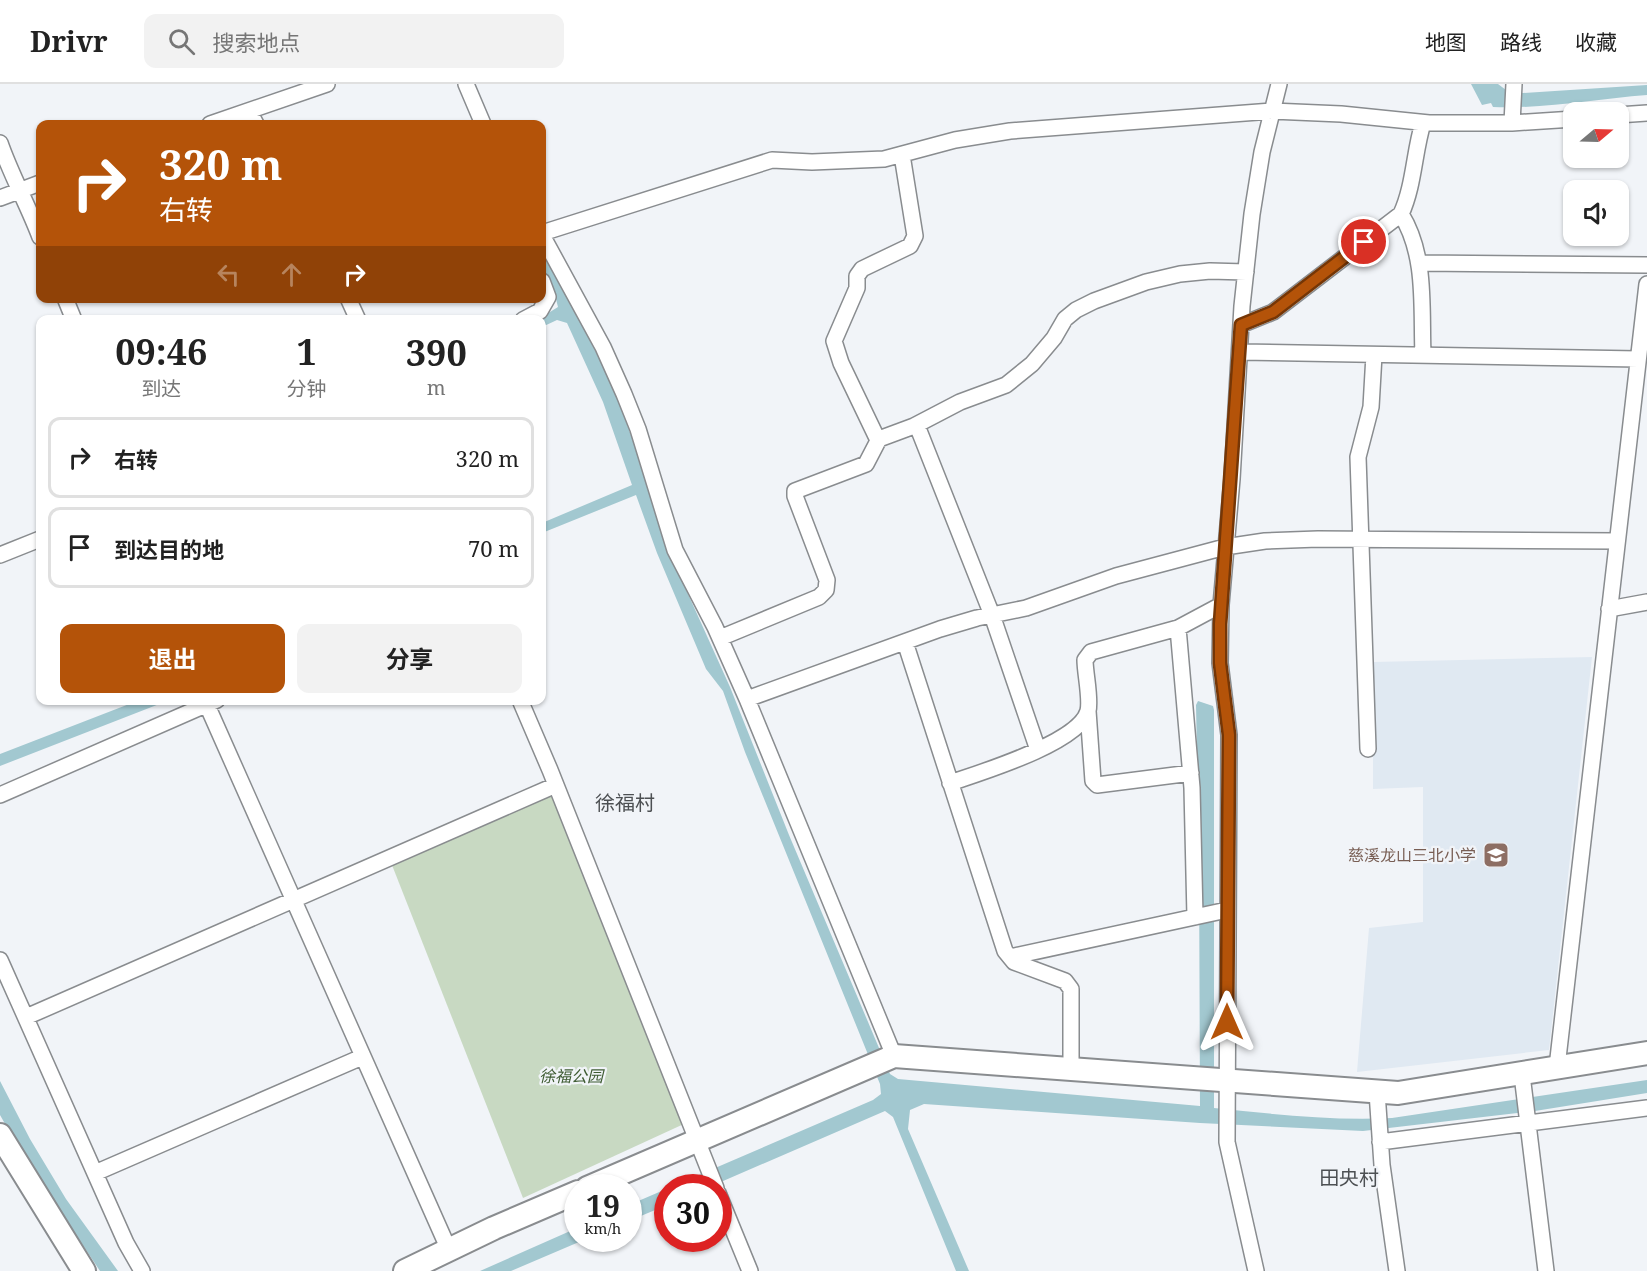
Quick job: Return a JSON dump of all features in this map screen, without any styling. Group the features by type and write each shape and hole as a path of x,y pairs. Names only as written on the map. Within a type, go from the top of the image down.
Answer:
{"street":[{"path":"252,118 327,84"},
{"path":"465,84 481,120"},
{"path":"1256,1271 1227,1142 1229,735 1220,663 1221,605 1246,272 1261,162 1279,84"},
{"path":"1512,123 1514,84"},
{"path":"546,233 772,160 848,162 884,159 956,140 1010,131 1272,111 1341,114 1423,123 1512,123 1563,120"},
{"path":"1629,114 1647,113"},
{"path":"1241,325 1273,312 1401,214 1407,202 1416,145 1423,123"},
{"path":"0,143 7,165 36,228"},
{"path":"879,439 841,363 834,341 857,288 857,276 862,269 910,246 915,236 902,154"},
{"path":"0,198 36,184"},
{"path":"1401,214 1409,226 1419,263 1423,355"},
{"path":"546,241 603,347 624,394 638,429 675,550 720,638 747,699 894,1056"},
{"path":"1419,263 1647,265"},
{"path":"720,638 819,597 826,590 827,580 795,491 866,464 879,439 914,426 960,402 1006,385 1032,364 1054,338 1065,319 1076,309 1146,282 1180,274 1210,271 1246,272"},
{"path":"1557,1067 1647,284"},
{"path":"532,315 540,311 545,303"},
{"path":"1240,352 1638,359"},
{"path":"1368,749 1358,457 1371,408 1374,355"},
{"path":"914,426 918,428 992,615 1038,750"},
{"path":"747,699 977,618 1026,608 1116,576 1225,547 1265,541 1361,539 1617,541"},
{"path":"0,555 36,541"},
{"path":"1609,609 1647,602"},
{"path":"1191,773 1098,785 1093,781 1085,660 1091,652 1178,628 1221,605"},
{"path":"1178,628 1191,773 1195,917"},
{"path":"905,642 1005,951 1014,963 1065,981 1071,989 1071,1068"},
{"path":"0,795 207,705"},
{"path":"215,705 292,900 449,1250"},
{"path":"522,705 710,1174"},
{"path":"950,783 1038,750 1064,736 1083,720 1088,711"},
{"path":"26,1017 556,785"},
{"path":"1010,957 1227,910"},
{"path":"0,960 94,1173 142,1271"},
{"path":"619,1174 894,1056 1398,1093 1522,1075 1557,1067 1647,1053"},
{"path":"94,1173 363,1057"},
{"path":"1522,1075 1546,1271"},
{"path":"1377,1092 1380,1142 1397,1271"},
{"path":"1380,1142 1647,1108"},
{"path":"0,1135 84,1271"},
{"path":"405,1271 564,1198"},
{"path":"732,1227 750,1271"}],"shaded area":[{"name":"慈溪龙山三北小学","path":"1592,657 1549,1050 1357,1072 1369,928 1423,922 1423,787 1373,789 1373,662"}],"green space":[{"name":"徐福公园","path":"553,789 686,1123 575,1174 564,1174 564,1179 523,1198 390,860"}],"water":[{"path":"1471,84 1498,84 1506,90 1523,93 1647,85 1647,95 1551,105 1493,107 1491,103 1482,105"},
{"path":"546,260 575,310 614,389 665,543 730,687 789,835 890,1074 898,1079 1200,1106 1196,705 1198,701 1213,706 1214,710 1214,1108 1280,1115 1370,1119 1392,1118 1647,1080 1647,1093 1535,1111 1363,1131 1200,1123 924,1104 910,1110 908,1129 969,1271 956,1271 893,1117 885,1111 732,1177 732,1174 701,1174 873,1100 881,1094 880,1084 745,752 723,691 706,669 657,553 636,495 546,531 546,521 632,485 603,402 567,323 557,320 546,325 545,315 558,307 555,295 546,278"},
{"path":"127,705 157,705 0,766 0,754"},
{"path":"0,1081 30,1139 66,1199 118,1271 100,1271 24,1157 0,1115"},
{"path":"654,1194 654,1210 642,1216 642,1199"},
{"path":"564,1234 564,1248 511,1271 480,1271"}],"place":[{"name":"慈溪龙山三北小学","path":"1496,855"}],"district":[{"name":"徐福村","path":"625,803"},
{"name":"田央村","path":"1349,1178"}],"route":[{"path":"1227,1022 1229,735 1220,663 1220,624 1224,553 1232,479 1241,325 1273,312 1364,242"}]}
